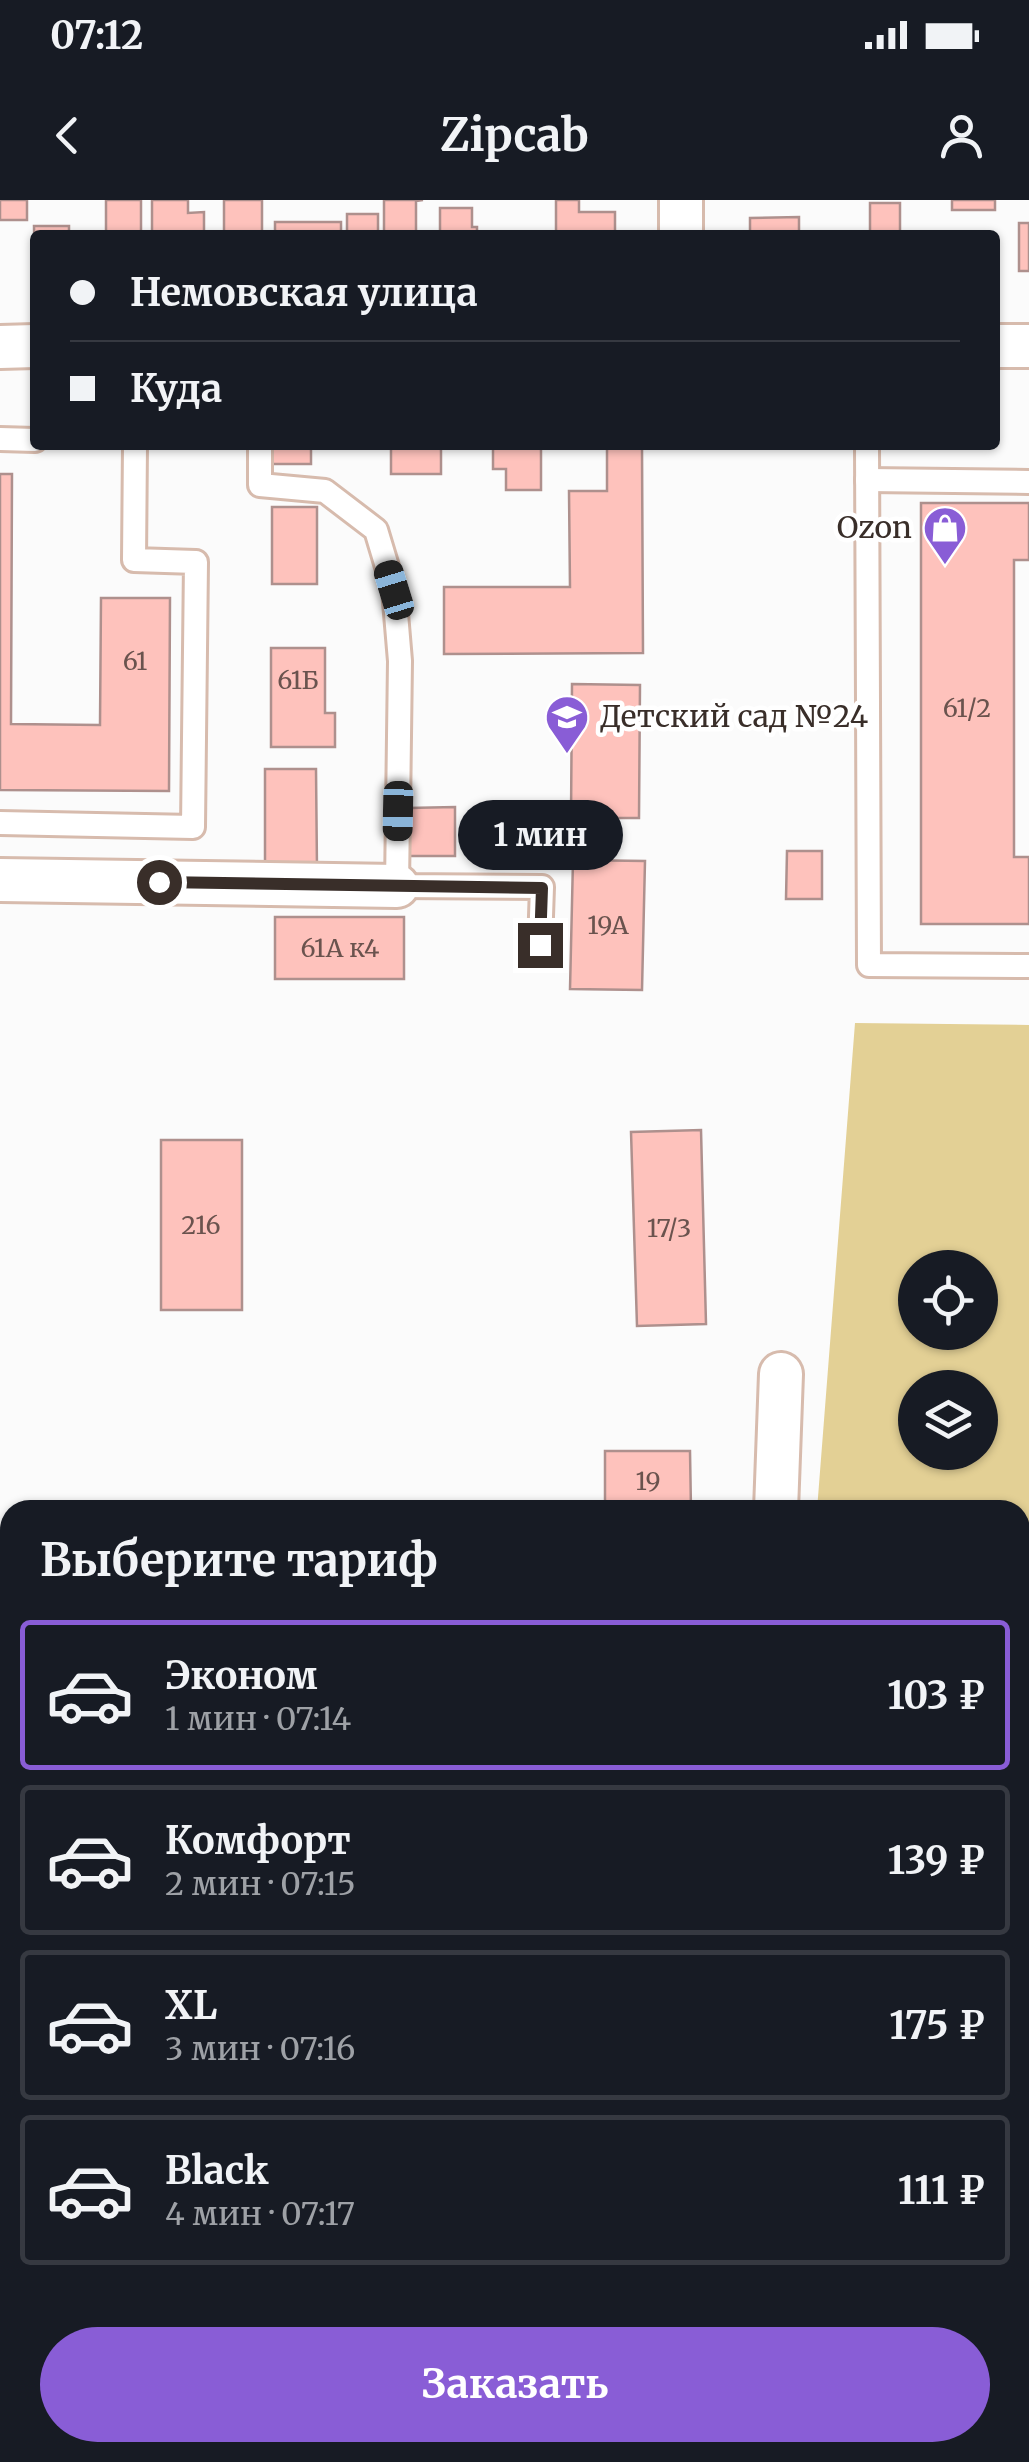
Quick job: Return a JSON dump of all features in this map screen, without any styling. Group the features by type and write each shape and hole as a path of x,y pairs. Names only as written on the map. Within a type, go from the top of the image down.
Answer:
{"street":[{"path":"681,230 682,200"},
{"path":"0,347 30,346"},
{"path":"1000,346 1029,346"},
{"path":"0,880 396,886"},
{"path":"776,1500 781,1374"}],"lane":[{"path":"0,440 30,440"},
{"path":"0,823 192,827 196,562 134,560 135,450"},
{"path":"260,450 260,485 325,491 376,530 381,545 394,590 400,661 396,886 542,888 540,945"},
{"path":"866,450 869,965 1029,966"},
{"path":"867,480 1029,482"}],"shaded area":[{"path":"855,1023 1029,1025 1029,1500 818,1500"}],"building":[{"path":"0,200 27,200 27,220 0,220"},
{"path":"106,200 141,200 141,230 106,230"},
{"path":"152,200 188,200 188,213 204,212 204,230 152,230"},
{"path":"224,200 262,200 262,230 224,230"},
{"path":"384,200 423,200 416,201 416,230 384,230"},
{"path":"556,200 579,200 579,212 615,212 615,230 556,230"},
{"path":"952,200 995,200 995,210 952,210"},
{"path":"870,203 900,203 900,230 870,230"},
{"path":"440,208 472,208 472,227 477,230 440,230"},
{"path":"347,214 378,214 378,230 347,230"},
{"path":"799,217 799,230 750,230 750,218"},
{"path":"275,222 341,222 341,230 275,230"},
{"path":"1019,223 1029,223 1029,271 1019,271"},
{"path":"34,226 69,226 69,230 34,230"},
{"path":"270,450 311,450 311,464 270,464"},
{"path":"391,450 441,450 441,474 391,474"},
{"path":"493,450 541,450 541,490 506,490 506,469 493,469"},
{"path":"607,450 642,450 643,653 444,654 444,587 570,587 569,491 607,491"},
{"path":"0,474 12,474 11,724 100,725 101,598 170,598 169,791 0,790"},
{"path":"921,503 1029,503 1029,560 1014,560 1014,857 1029,857 1029,924 921,924"},
{"path":"272,507 317,507 317,584 272,584"},
{"path":"271,648 325,648 325,713 335,713 335,747 271,747"},
{"path":"572,684 640,685 639,818 571,818"},
{"path":"265,769 316,769 317,869 265,869"},
{"path":"455,807 455,856 408,856 408,808"},
{"path":"787,851 822,851 822,899 786,899"},
{"path":"573,860 645,861 642,990 570,989"},
{"path":"275,917 404,917 404,979 275,979"},
{"path":"701,1130 706,1324 637,1326 631,1132"},
{"path":"161,1140 242,1140 242,1310 161,1310"},
{"path":"605,1451 690,1451 691,1500 605,1500"}],"place":[{"name":"Ozon","path":"945,566"},
{"name":"Детский сад №24","path":"567,755"}],"route":[{"path":"159,882 542,888 540,945"}]}
